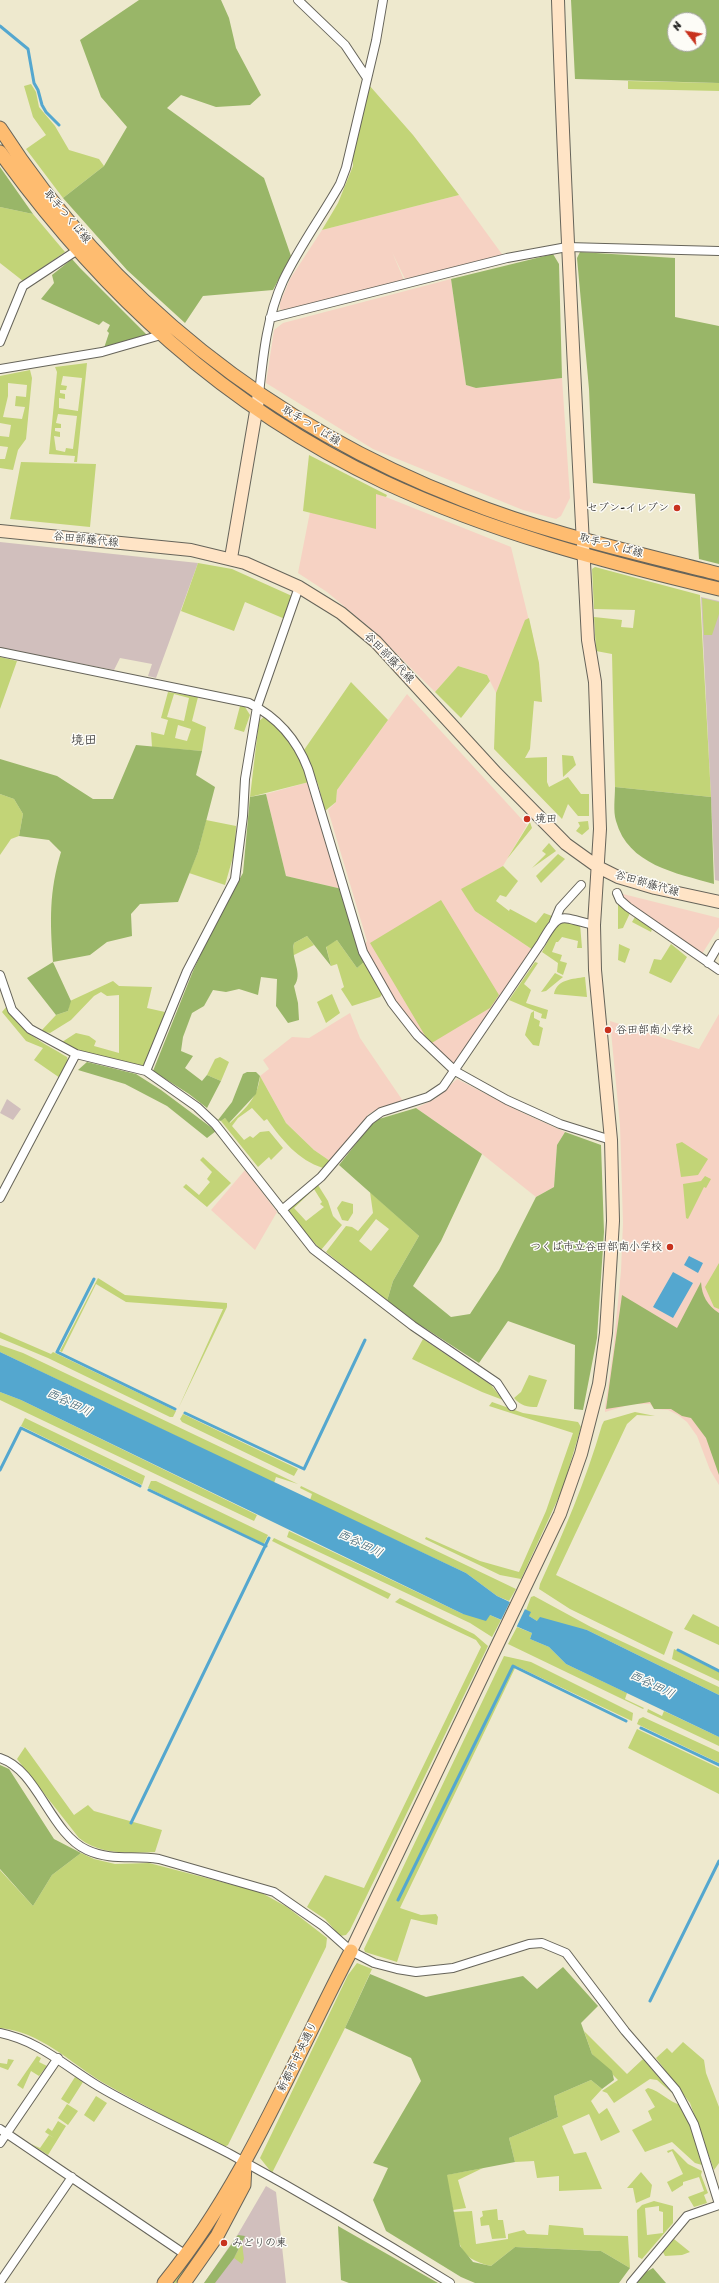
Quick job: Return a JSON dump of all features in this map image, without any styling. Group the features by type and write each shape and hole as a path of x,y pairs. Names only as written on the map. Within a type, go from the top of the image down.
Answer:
{"main road":[{"name":"取手つくば線","path":"0,128 46,193 90,245 131,288 210,359 259,394 339,443 410,479 498,514 583,539 719,574"},
{"name":"取手つくば線","path":"0,152 37,203 76,251 120,297 160,335 223,386 256,409 325,451 405,492 500,528 584,554 719,589"},
{"name":"新都市中央通り","path":"164,2283 186,2255 245,2163 351,1950"},
{"name":"新都市中央通り","path":"184,2283 217,2236 244,2185 245,2163"}],"street":[{"path":"298,0 345,45 368,78"},
{"path":"231,558 259,394 270,318 283,281 340,184 368,78 383,0"},
{"path":"351,1950 560,1514 591,1418 606,1333 613,1221 611,1140 595,970 594,925 600,829 595,682 588,640 562,152 558,0"},
{"path":"270,318 507,258 568,247 719,251"},
{"path":"0,342 23,286 76,251"},
{"path":"0,369 102,352 160,335"},
{"name":"谷田部藤代線","path":"0,531 185,549 231,558 262,569 300,587 341,613 376,642 532,810 566,844 598,867 618,877 655,888 719,902"},
{"path":"146,1071 188,971 235,879 243,816 245,779 256,707 300,587"},
{"path":"0,652 249,703 289,733 303,756 329,834 363,952 369,966 393,1004 417,1035 434,1054 455,1071 527,1110 587,1134 611,1140"},
{"path":"282,1210 321,1177 370,1120 381,1112 428,1097 443,1087 541,943 554,922 560,908 581,885"},
{"path":"617,893 620,900 628,907 719,970"},
{"path":"554,922 562,918 594,925"},
{"path":"708,963 719,944"},
{"path":"0,975 12,1010 30,1029 76,1054 146,1071 197,1107 214,1123 313,1249 413,1326 497,1383 512,1406"},
{"path":"0,1198 76,1054"},
{"path":"0,1758 10,1761 33,1786 65,1833 75,1843 86,1850 106,1857 145,1857 159,1859 274,1892 324,1926 351,1950 374,1963 416,1972 453,1968 529,1944 542,1943 566,1953 625,2031 676,2090 694,2124 719,2204 687,2216 631,2283"},
{"path":"0,2033 30,2042 58,2058 98,2086 245,2163 377,2238 450,2283"},
{"path":"0,2143 3,2131 58,2058"},
{"path":"3,2131 186,2255"},
{"path":"0,2282 72,2177"}],"shaded area":[{"path":"459,195 504,257 405,279 392,252 404,280 285,312 280,309 280,303 290,279 322,230"},
{"path":"451,279 466,385 477,388 562,378 570,498 561,516 556,519 523,510 373,449 266,383 274,330 283,323"},
{"path":"376,493 511,547 539,663 542,702 496,693 487,675 458,666 435,692 375,632 327,592 298,573 310,512 376,528"},
{"path":"0,542 198,563 156,678 148,676 152,664 120,658 114,670 0,648"},
{"path":"701,597 719,601 719,881 715,880"},
{"path":"407,694 527,825 503,866 462,889 475,911 533,950 454,1066 427,1043 395,1002 364,945 367,941 328,810 336,802 337,790"},
{"path":"309,782 342,889 286,876 266,794"},
{"path":"623,894 719,918 719,927 702,954 623,898"},
{"path":"350,1013 360,1038 403,1101 376,1110 369,1114 330,1161 314,1150 286,1123 260,1076 269,1069 263,1060 292,1037 309,1038"},
{"name":"つくば市立谷田部南小学校","path":"719,1014 719,1485 710,1470 697,1436 687,1422 678,1415 668,1410 654,1409 650,1404 632,1404 605,1412 605,1407 613,1352 621,1271 623,1223 620,1125 610,1021 699,1049"},
{"path":"457,1079 521,1112 565,1132 557,1145 554,1187 536,1197 482,1154 416,1108 435,1099"},
{"path":"7,1099 21,1109 13,1120 0,1113"},
{"path":"245,1170 277,1212 255,1250 211,1210"},
{"path":"266,2186 276,2192 286,2283 204,2283 238,2234"}],"green space":[{"path":"139,0 221,0 229,18 236,48 261,95 250,105 216,107 181,95 167,108 264,178 291,256 273,290 203,296 185,323 127,270 63,198 104,166 127,127 101,97 80,40"},
{"path":"571,0 719,0 719,83 575,79"},
{"path":"628,81 719,83 719,91 628,89"},
{"path":"31,84 36,92 39,107 55,126 69,150 99,159 104,166 63,198 26,149 46,135 33,117 24,86"},
{"path":"369,85 413,135 459,195 322,230 338,203 353,166 353,151"},
{"path":"0,167 33,214 0,207"},
{"path":"0,207 33,214 65,252 23,281 0,263"},
{"path":"580,252 675,258 675,317 719,326 719,564 699,559 695,494 593,483 589,389 577,258"},
{"path":"553,254 559,264 562,378 476,388 466,385 451,279"},
{"path":"72,259 147,335 104,348 109,333 107,331 110,325 103,321 99,325 41,299 54,283 52,275"},
{"path":"87,363 77,462 74,462 75,456 49,454 57,372 55,367","holes":["63,376 82,378 78,411 59,408 59,398 65,399 65,394 60,393 60,390 66,390 67,386 61,385","58,414 77,416 73,449 66,448 65,452 56,450 54,436 60,437 60,432 55,431 55,428 61,428 61,424 56,423"]},
{"path":"30,370 32,378 26,439 18,450 13,470 0,468 0,459 5,459 8,447 0,446 0,436 9,437 11,425 0,423 0,376","holes":["8,383 27,385 26,397 16,396 15,406 25,407 22,419 3,417 8,396"]},
{"path":"309,455 387,495 386,497 376,494 376,529 303,511"},
{"path":"21,462 96,464 90,527 10,519"},
{"path":"198,563 232,569 292,596 285,619 245,602 234,631 181,611"},
{"path":"595,567 700,595 711,797 615,787 612,654 596,651 594,617 622,620 621,627 633,628 635,610 594,609 592,569"},
{"path":"702,598 719,602 719,614 712,635 704,635"},
{"path":"529,618 539,663 542,702 534,701 530,749 525,758 547,757 547,782 549,787 568,777 581,794 589,794 589,816 578,816 568,804 562,819 494,749 496,693 525,620"},
{"path":"0,657 17,661 0,709"},
{"path":"458,666 487,675 490,681 461,718 435,692"},
{"path":"351,682 388,720 337,790 336,802 325,811 318,784 304,750"},
{"path":"168,692 198,697 192,721 206,727 202,751 152,747 151,732 164,735 168,720 161,718","holes":["174,694 189,698 184,721 167,717","178,725 191,729 187,741 175,738"]},
{"path":"240,706 245,707 250,715 244,732 234,729"},
{"path":"264,717 280,730 292,745 309,782 250,797 259,721"},
{"path":"136,745 202,751 196,775 215,787 198,852 178,902 140,904 131,914 132,936 107,942 90,955 53,962 51,907 54,880 61,852 49,840 19,836 23,814 14,799 0,794 0,759 57,776 93,799 113,799"},
{"path":"562,755 573,756 576,765 563,777"},
{"path":"615,787 711,797 714,884 684,876 655,865 631,848 622,836 616,821 614,809"},
{"path":"0,794 14,799 23,814 19,836 11,839 0,855"},
{"path":"266,794 286,876 342,889 364,962 357,968 337,940 326,947 331,966 307,936 294,943 293,949 298,976 294,986 298,1003 299,1020 288,1023 276,1006 277,979 261,977 258,995 239,989 226,992 213,990 204,1006 192,1013 183,1037 181,1051 193,1056 185,1068 202,1081 207,1075 221,1081 207,1108 189,1094 153,1071 193,971 217,919 243,873 250,797"},
{"path":"206,820 236,826 235,850 225,885 189,873 198,852"},
{"path":"588,821 589,829 582,835 576,831 580,826 578,822"},
{"path":"530,822 532,828 507,859"},
{"path":"549,843 556,851 532,868 546,854 542,851"},
{"path":"558,854 565,859 541,883 536,876"},
{"path":"503,866 518,881 506,897 500,895 496,901 509,911 510,909 536,923 544,913 552,916 533,950 475,911 461,889"},
{"path":"441,900 499,995 490,1008 430,1044 370,943"},
{"path":"618,904 630,913 623,928 618,929"},
{"path":"635,917 652,929 651,932 632,922"},
{"path":"559,921 580,924 582,948 577,948 578,941 562,937 558,942 556,942 552,952 562,955 560,961 567,963 563,975 557,972 558,963 542,952"},
{"path":"307,936 314,945 292,956 294,943"},
{"path":"337,940 357,968 364,962 383,993 380,997 352,1006 341,989 344,987 337,964 331,966 326,946"},
{"path":"619,944 630,949 625,963 618,960"},
{"path":"671,944 687,957 671,983 649,973 654,959 661,960"},
{"path":"53,962 71,1001 68,1011 56,1015 27,978"},
{"path":"535,962 538,963 524,984 531,990 526,1003 548,1010 546,1019 541,1018 542,1014 509,1000"},
{"path":"555,973 563,977 546,991 541,992"},
{"path":"585,977 587,997 554,994 558,985 571,979"},
{"path":"113,981 119,986 152,987 147,1008 165,1012 152,1050 143,1066 78,1051 62,1042 76,1033 89,1036 96,1041 94,1046 119,1053 119,995 107,996 101,992 94,996 71,1020 50,1033 41,1031 56,1015 68,1011 70,1001"},
{"path":"332,994 340,1013 326,1023 317,1002"},
{"path":"7,1006 18,1023 32,1036 67,1057 68,1061 60,1078 34,1060 43,1048 26,1041 2,1012"},
{"path":"534,1011 534,1018 540,1021 539,1026 543,1028 539,1046 533,1045 525,1035 531,1013"},
{"path":"220,1057 229,1062 221,1081 207,1075 215,1059"},
{"path":"87,1062 136,1074 161,1090 216,1131 207,1138 167,1106 125,1084 78,1070"},
{"path":"247,1072 256,1072 260,1076 256,1094 229,1123 225,1118 221,1121 218,1120 232,1102 243,1074"},
{"path":"260,1076 286,1123 314,1150 330,1161 323,1168 298,1155 285,1142 267,1119 264,1121 252,1108 238,1118 232,1126 244,1140 250,1136 253,1138 260,1132 269,1131 283,1148 271,1160 269,1157 258,1167 221,1121 225,1118 230,1123 246,1108 257,1091"},
{"path":"416,1108 482,1154 441,1241 413,1286 451,1317 470,1314 499,1270 536,1197 554,1187 557,1145 565,1132 601,1145 604,1232 597,1338 583,1410 574,1409 575,1345 508,1321 479,1363 417,1323 387,1301 393,1281 419,1236 339,1165 371,1125 379,1119"},
{"path":"682,1142 708,1159 698,1175 681,1177 676,1144"},
{"path":"203,1157 231,1183 207,1207 183,1187 186,1184 199,1195 210,1182 207,1179 212,1172 200,1160"},
{"path":"705,1176 711,1179 706,1188 704,1187 688,1219 686,1218 683,1184 701,1181"},
{"path":"318,1185 328,1201 333,1216 342,1225 321,1250 288,1214 289,1209","holes":["314,1189 322,1202 320,1204 324,1207 306,1221 294,1208"]},
{"path":"370,1192 419,1236 393,1281 387,1301 326,1252 346,1226 352,1227 358,1231 373,1213","holes":["376,1219 389,1229 371,1251 359,1241"]},
{"path":"342,1201 353,1204 353,1213 348,1221 342,1220 337,1208"},
{"path":"719,1263 719,1309 714,1307 705,1287"},
{"path":"98,1278 125,1295 227,1303 227,1307 178,1409 223,1309 126,1302 96,1284 62,1352 60,1351"},
{"path":"701,1282 706,1300 711,1307 719,1313 719,1475 706,1438 691,1418 682,1416 671,1409 654,1409 650,1402 606,1409 622,1295 677,1328"},
{"path":"0,1332 51,1354 53,1352 176,1411 173,1417 170,1417 48,1358 0,1338"},
{"path":"423,1339 491,1385 503,1400 482,1392 412,1359"},
{"path":"0,1345 23,1353 298,1484 276,1477 274,1483 0,1352"},
{"path":"529,1375 547,1380 537,1407 524,1406 514,1398 521,1392"},
{"path":"0,1392 21,1400 257,1515 254,1521 0,1400"},
{"path":"492,1402 523,1413 578,1422 581,1427 563,1488 521,1579 500,1575 425,1539 426,1537 480,1561 519,1572 546,1511 573,1433 489,1406"},
{"path":"635,1412 655,1416 637,1415 627,1424 556,1575 673,1632 664,1655 570,1609 539,1589 574,1506 604,1421"},
{"path":"183,1414 298,1469 294,1476 182,1422 180,1419"},
{"path":"25,1418 145,1476 142,1485 21,1426"},
{"path":"151,1481 156,1481 268,1535 264,1544 148,1488"},
{"path":"301,1486 516,1589 509,1601 497,1596 466,1573 310,1500 312,1494 300,1488"},
{"path":"289,1531 463,1614 490,1615 501,1620 492,1637 470,1623 287,1537"},
{"path":"274,1538 391,1594 388,1599 272,1541"},
{"path":"534,1596 591,1627 719,1687 719,1695 587,1630 537,1621 529,1616 526,1610 531,1597"},
{"path":"400,1598 474,1634 488,1646 350,1930 346,1935 340,1936 325,1919 307,1907 325,1875 364,1888 481,1647 476,1640 395,1602"},
{"path":"693,1614 719,1627 719,1645 684,1629"},
{"path":"517,1627 532,1633 530,1639 549,1647 566,1664 627,1693 625,1699 644,1708 643,1709 508,1644"},
{"path":"674,1649 719,1672 719,1681 672,1659"},
{"path":"504,1656 531,1662 633,1713 632,1721 516,1666 400,1908 421,1915 436,1914 438,1917 437,1925 411,1919 397,1962 365,1952 364,1949"},
{"path":"648,1709 662,1716 664,1711 719,1737 719,1746 647,1712"},
{"path":"643,1717 719,1752 719,1763 637,1724 639,1719"},
{"path":"637,1729 719,1768 719,1794 628,1748"},
{"path":"25,1747 74,1815 88,1805 94,1811 162,1830 155,1852 115,1852 96,1848 79,1838 17,1759"},
{"path":"0,1765 9,1769 54,1839 81,1853 52,1875 33,1906 0,1869"},
{"path":"81,1853 94,1859 115,1864 149,1863 260,1892 287,1907 327,1938 326,1947 228,2145 224,2147 102,2082 41,2041 14,2030 0,2028 0,1870 33,1906 52,1875"},
{"path":"357,1963 372,1969 345,2028 272,2173 260,2158 348,1975"},
{"path":"563,1967 598,2006 581,2023 592,2054 612,2071 614,2080 602,2089 591,2080 554,2096 558,2117 509,2138 515,2162 447,2175 460,2246 473,2262 491,2266 515,2247 601,2251 630,2268 619,2283 475,2283 461,2277 386,2231 373,2200 388,2168 373,2163 421,2081 411,2058 345,2028 370,1974 426,1997 523,1976 537,1989"},
{"path":"584,2031 627,2074 643,2059 672,2093 657,2080 650,2079 614,2103 607,2093 602,2091 618,2080 592,2054"},
{"path":"683,2042 704,2060 706,2073 719,2107 719,2163 714,2170 690,2103 656,2058 667,2048 672,2053"},
{"path":"37,2056 41,2058 39,2062 47,2066 39,2076 31,2071 23,2089 17,2085"},
{"path":"8,2059 14,2060 8,2070 0,2067 0,2063 7,2064"},
{"path":"75,2077 83,2082 69,2104 61,2099"},
{"path":"591,2080 602,2089 591,2101 599,2114 607,2108 620,2132 601,2141 589,2114 562,2126 574,2154 586,2152 602,2189 559,2191 559,2176 537,2178 534,2161 515,2162 509,2138 558,2117 554,2096"},
{"path":"648,2088 653,2089 672,2102 681,2105 699,2146 702,2165 695,2163 672,2142 645,2152 632,2130 652,2120 648,2111 655,2107 645,2090"},
{"path":"96,2096 107,2103 94,2122 84,2115"},
{"path":"67,2104 78,2111 68,2125 58,2118"},
{"path":"58,2121 66,2126 48,2155 31,2144 40,2148 49,2135 54,2138 45,2132 48,2128 52,2131"},
{"path":"673,2149 688,2164 702,2171 701,2175 708,2193 704,2195 707,2203 694,2207 688,2197 704,2191 699,2177 683,2182 683,2185 672,2192 667,2182 683,2174 672,2151 668,2153 667,2151"},
{"path":"483,2168 458,2180 466,2208 453,2210 446,2175"},
{"path":"641,2172 652,2185 650,2197 636,2203 633,2188 627,2188"},
{"path":"654,2201 673,2206 673,2223 642,2259 638,2257 637,2210 642,2205","holes":["659,2206 659,2211 663,2212 663,2233 647,2235 645,2208"]},
{"path":"497,2209 498,2220 503,2220 506,2238 492,2239 489,2225 481,2226 480,2218 483,2216 482,2211"},
{"path":"472,2211 476,2244 508,2239 508,2234 524,2230 527,2234 548,2235 549,2225 583,2228 584,2235 628,2236 630,2268 601,2251 515,2247 491,2266 480,2263 465,2253 461,2247 458,2240 453,2212"},
{"path":"338,2226 438,2283 349,2283 341,2280"},
{"path":"238,2235 245,2236 234,2258 215,2283 204,2283"},
{"path":"207,2237 209,2237 176,2283 169,2283"},
{"path":"674,2239 690,2252 682,2255 665,2256 663,2252"},
{"path":"242,2243 244,2259 242,2264 234,2258"},
{"path":"653,2268 666,2283 636,2283 646,2272"}],"water":[{"path":"689,1256 703,1263 698,1273 684,1265"},
{"path":"673,1272 693,1283 673,1318 653,1307"},
{"name":"西谷田川","path":"0,1352 466,1573 497,1596 531,1612 529,1616 537,1621 540,1617 587,1630 719,1695 719,1737 566,1664 549,1647 530,1639 532,1633 490,1615 486,1621 463,1614 21,1400 0,1392"}],"pier":[{"path":"511,1600 526,1607 516,1628 500,1622"}],"waterway":[{"path":"0,26 28,49 34,83 38,90 42,105 46,112 59,125"},
{"path":"94,1279 57,1352 175,1409"},
{"path":"185,1413 304,1469 365,1340"},
{"path":"0,1470 21,1428 140,1486"},
{"path":"149,1490 266,1546"},
{"path":"131,1823 269,1538"},
{"path":"678,1650 719,1671"},
{"path":"398,1900 513,1666 626,1721"},
{"path":"641,1728 719,1765"},
{"path":"650,2001 719,1861"}],"place":[{"name":"セブン-イレブン","path":"677,508"},
{"name":"境田","path":"527,819"},
{"name":"谷田部南小学校","path":"608,1030"},
{"name":"つくば市立谷田部南小学校","path":"670,1247"},
{"name":"みどりの東","path":"224,2243"}],"district":[{"name":"境田","path":"84,741"}]}
